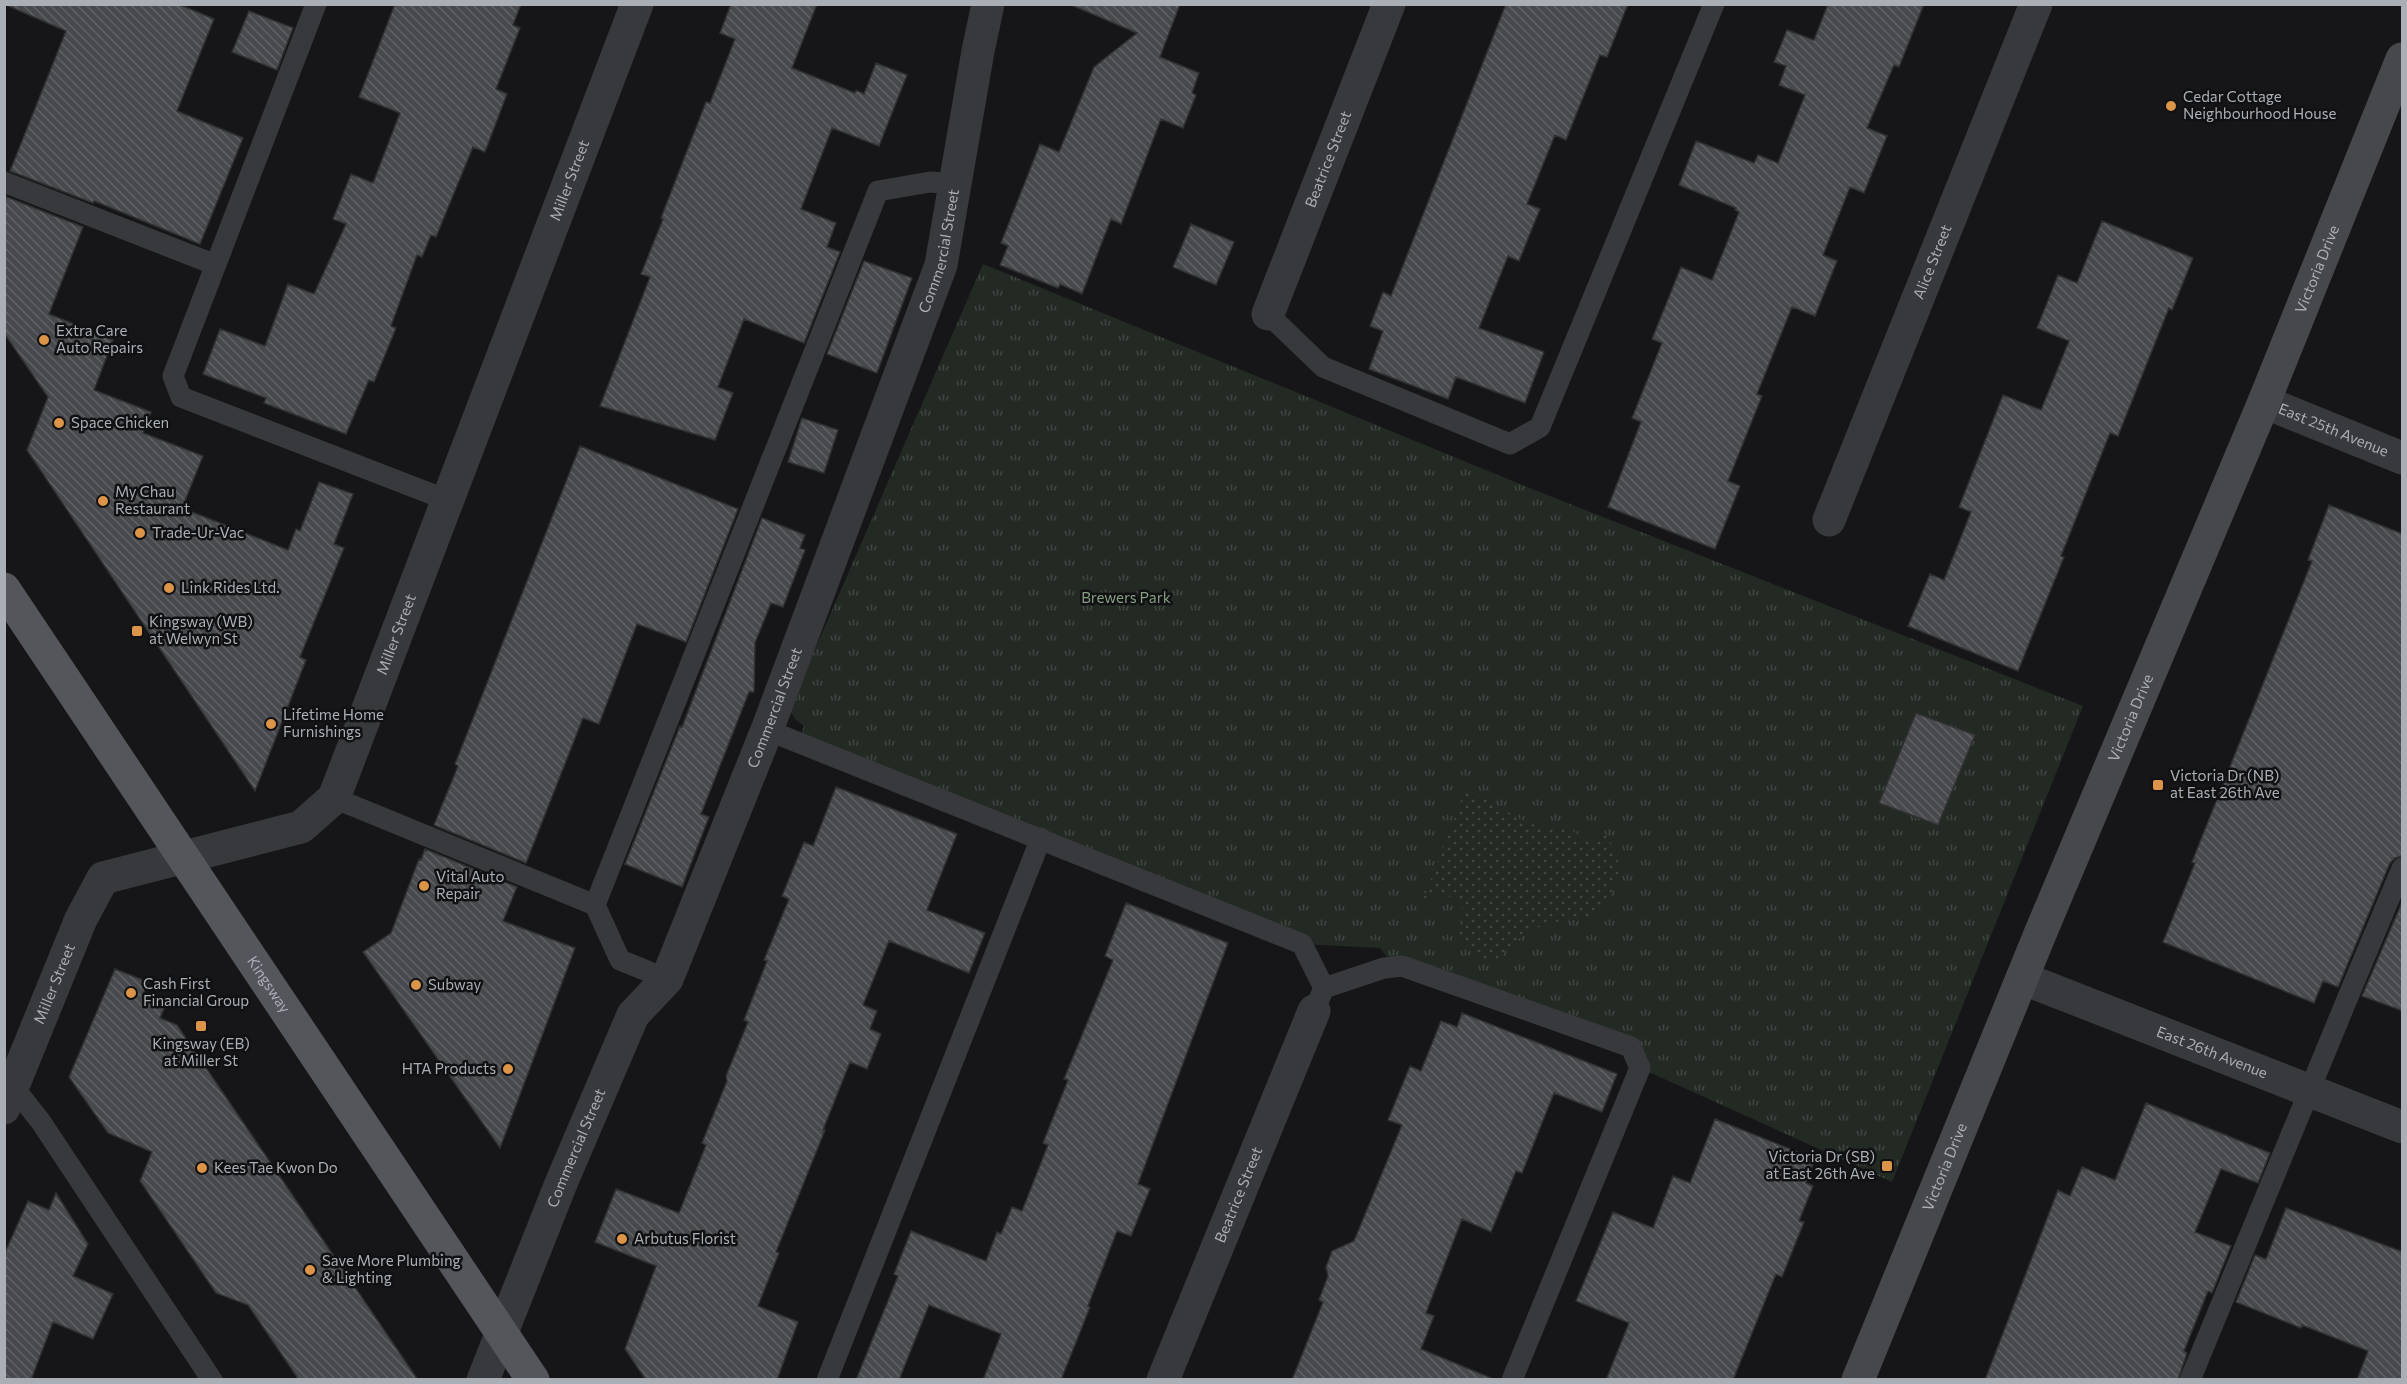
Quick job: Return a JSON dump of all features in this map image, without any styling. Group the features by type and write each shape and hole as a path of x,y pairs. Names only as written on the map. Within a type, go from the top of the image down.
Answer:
{"main road":[{"name":"Kingsway","path":"4,589 533,1380"}],"street":[{"name":"Miller Street","path":"7,1090 81,919 103,878 301,826 334,798 637,4"},
{"name":"Commercial Street","path":"483,1380 633,1015 667,979 766,730 941,265 988,4"},
{"name":"Beatrice Street","path":"1268,314 1389,4"},
{"name":"Alice Street","path":"1829,520 2036,4"},
{"name":"Victoria Drive","path":"1858,1380 2022,978 2264,402 2403,59"},
{"name":"East 25th Avenue","path":"2264,402 2403,458"},
{"name":"East 26th Avenue","path":"2022,978 2403,1127"},
{"name":"Beatrice Street","path":"1163,1380 1319,1000"}],"lane":[{"path":"316,4 173,376 181,397 447,501"},
{"path":"1268,314 1323,367 1510,444 1540,426 1714,4"},
{"path":"4,182 216,265"},
{"path":"595,905 878,191 930,182 956,184"},
{"path":"766,730 1302,944 1319,1000 1384,968 1402,966 1630,1047 1640,1068 1512,1380"},
{"path":"334,798 595,905 620,960 667,979"},
{"path":"827,1380 1041,838"},
{"path":"2190,1380 2290,1141 2308,1090 2403,868"},
{"path":"7,1090 41,1122 212,1380"}],"green space":[{"name":"Brewers Park","path":"983,264 1537,491 2083,706 1892,1182 1640,1068 1630,1047 1394,966 1380,948 1302,944 798,743 804,726 795,719 789,709"},
{"path":"1465,791 1481,797 1530,824 1574,831 1584,842 1605,833 1618,862 1615,888 1606,903 1593,915 1585,918 1549,923 1530,931 1512,944 1497,961 1480,957 1459,934 1463,914 1457,901 1443,896 1433,896 1423,900"}],"building":[{"path":"4,4 178,4 214,19 177,111 243,138 200,244 94,201 93,203 10,171 66,31"},
{"path":"395,4 521,4 513,25 520,28 496,89 507,94 485,152 473,147 436,237 431,235 422,257 417,255 391,326 396,328 374,382 369,380 346,434 264,403 266,398 203,374 220,329 265,346 288,284 314,294 346,224 333,219 351,174 373,183 400,113 359,97"},
{"path":"731,4 817,4 792,68 855,93 856,90 864,94 876,63 907,75 879,146 832,128 801,209 836,223 827,247 840,252 804,343 744,319 718,387 733,393 715,440 600,406 650,277 641,274 663,219 661,218 706,102 710,103 735,39 720,33"},
{"path":"1069,4 1180,4 1160,57 1199,73 1192,93 1196,95 1183,128 1161,119 1121,224 1111,219 1082,294 1060,284 1058,288 1000,265 1008,246 1001,243 1040,144 1059,152 1094,67 1137,33"},
{"path":"1506,4 1628,4 1607,57 1600,55 1566,140 1555,135 1527,204 1540,209 1519,261 1508,256 1479,328 1544,352 1525,403 1456,377 1448,399 1369,369 1383,331 1370,326 1383,292 1391,296"},
{"path":"1828,4 1924,4 1899,67 1894,65 1867,128 1887,136 1864,193 1850,187 1823,255 1837,261 1815,316 1792,307 1757,394 1762,396 1728,481 1740,486 1715,549 1608,507 1641,422 1632,418 1662,343 1652,339 1681,267 1712,280 1739,212 1735,210 1736,208 1679,185 1696,141 1754,163 1758,155 1778,163 1805,95 1779,85 1786,66 1774,62 1787,30 1814,40"},
{"path":"249,11 293,28 277,70 232,52"},
{"path":"4,196 83,227 49,314 113,340 94,390 151,412 143,433 203,456 182,508 288,550 296,529 300,531 319,482 353,494 334,544 344,548 300,657 306,660 255,791 27,450 48,397 4,333"},
{"path":"2102,221 2193,258 2172,310 2169,308 2118,436 2110,433 2061,556 2064,557 2018,671 1908,626 1930,574 1944,580 1971,512 1959,507 2003,395 2041,410 2069,341 2037,328 2058,275 2077,283"},
{"path":"1191,224 1234,242 1216,285 1173,267"},
{"path":"864,261 912,278 877,373 827,354"},
{"path":"802,418 838,430 824,473 788,462"},
{"path":"580,446 738,509 686,642 637,624 599,724 583,718 526,863 434,825 458,766 455,764"},
{"path":"2329,505 2403,534 2403,856 2395,858 2390,863 2338,987 2323,981 2314,1003 2163,942 2195,863 2192,862 2312,561 2308,560"},
{"path":"762,518 805,535 800,548 805,550 783,607 771,603 755,643 754,692 749,692 701,814 709,817 682,887 625,864 680,726 682,727"},
{"path":"1916,713 1975,735 1938,825 1879,803"},
{"path":"836,787 957,834 927,910 985,933 969,973 889,941 863,1005 877,1011 870,1029 881,1034 867,1069 850,1062 776,1252 779,1253 758,1306 798,1322 777,1380 646,1380 625,1349 656,1266 595,1242 616,1189 679,1213 706,1145 702,1143 727,1081 726,1076 748,1022 744,1020 767,961 764,960 789,899 782,896 804,842 813,846"},
{"path":"425,849 517,887 503,921 575,948 500,1148 363,952 391,933 419,859 421,860"},
{"path":"2403,900 2403,1011 2362,996"},
{"path":"1126,903 1228,943 1138,1184 1150,1189 1131,1236 1117,1231 1061,1380 983,1380 1001,1334 929,1305 899,1380 856,1380 898,1276 894,1274 911,1231 986,1261 997,1232 1001,1234 1012,1207 1022,1211 1048,1145 1043,1143 1068,1080 1064,1079 1113,960 1105,956"},
{"path":"115,969 148,982 142,997 165,1006 160,1018 177,1025 418,1380 299,1380 248,1305 216,1293 140,1181 152,1152 108,1133 69,1077"},
{"path":"1462,1013 1617,1074 1602,1112 1554,1093 1522,1173 1516,1171 1491,1232 1462,1219 1426,1313 1434,1316 1421,1349 1491,1378 1491,1380 1292,1380 1323,1302 1319,1300 1328,1276 1326,1267 1332,1251 1354,1241 1402,1125 1388,1120 1410,1066 1421,1071 1441,1021 1457,1027"},
{"path":"2146,1103 2270,1153 2258,1183 2221,1169 2195,1232 2231,1246 2212,1293 2208,1291 2184,1351 2187,1353 2178,1380 1985,1380 2058,1190 2070,1196 2082,1167 2115,1180"},
{"path":"1715,1119 1815,1159 1806,1183 1813,1186 1799,1221 1804,1222 1782,1277 1776,1274 1733,1380 1606,1380 1629,1323 1576,1301 1613,1212 1653,1228 1673,1176 1690,1183"},
{"path":"56,1193 88,1244 73,1276 113,1294 93,1339 53,1322 31,1380 4,1380 4,1255 28,1201 49,1210"},
{"path":"2286,1208 2403,1252 2403,1380 2357,1380 2368,1351 2236,1302 2255,1255 2266,1259"}],"place":[{"name":"Cedar Cottage Neighbourhood House","path":"2171,106"},
{"name":"Extra Care Auto Repairs","path":"44,340"},
{"name":"Space Chicken","path":"59,423"},
{"name":"My Chau Restaurant","path":"103,501"},
{"name":"Trade-Ur-Vac","path":"140,533"},
{"name":"Link Rides Ltd.","path":"169,588"},
{"name":"Kingsway (WB) at Welwyn St","path":"137,631"},
{"name":"Lifetime Home Furnishings","path":"271,724"},
{"name":"Victoria Dr (NB) at East 26th Ave","path":"2158,785"},
{"name":"Vital Auto Repair","path":"424,886"},
{"name":"Subway","path":"416,985"},
{"name":"Cash First Financial Group","path":"131,993"},
{"name":"Kingsway (EB) at Miller St","path":"201,1026"},
{"name":"HTA Products","path":"508,1069"},
{"name":"Victoria Dr (SB) at East 26th Ave","path":"1887,1166"},
{"name":"Kees Tae Kwon Do","path":"202,1168"},
{"name":"Arbutus Florist","path":"622,1239"},
{"name":"Save More Plumbing & Lighting","path":"310,1270"}]}
